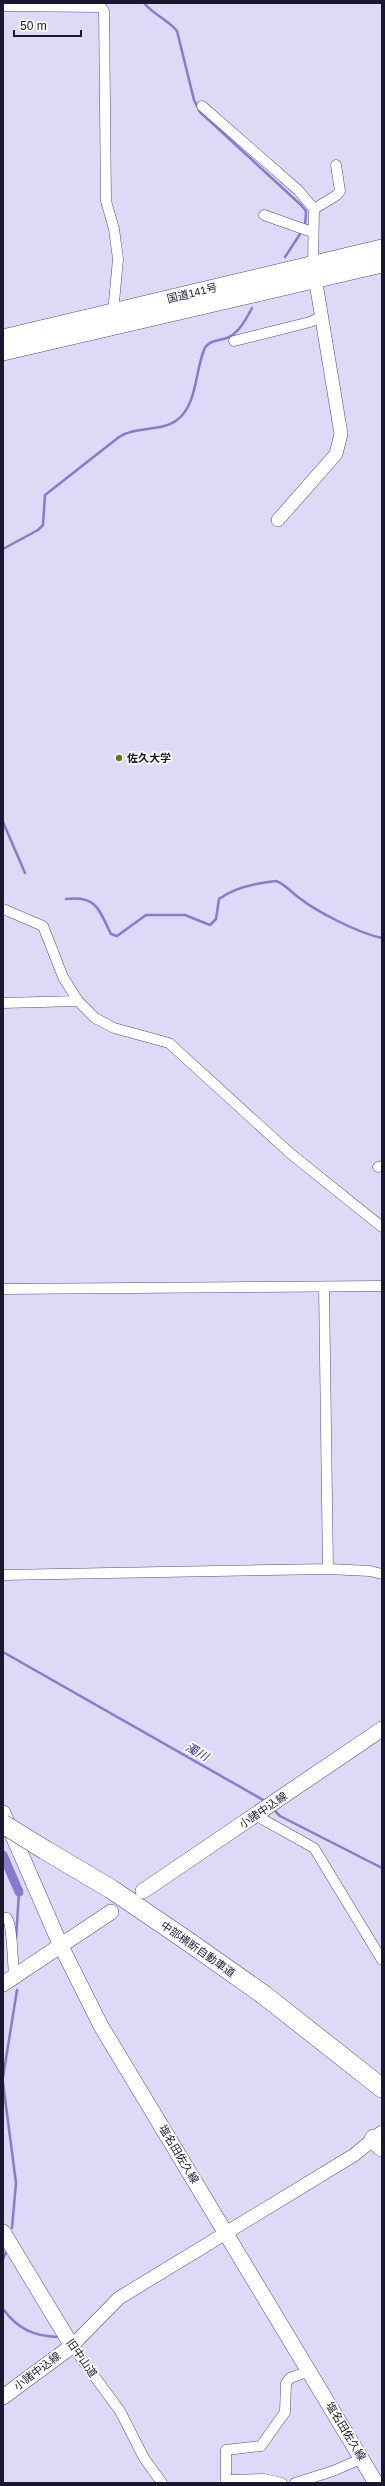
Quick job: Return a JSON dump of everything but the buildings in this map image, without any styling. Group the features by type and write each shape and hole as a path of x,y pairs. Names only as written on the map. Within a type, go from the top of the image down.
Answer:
{"highway":[{"name":"国道141号","path":"3,338 113,313 314,271 372,261 382,248"},
{"name":"国道141号","path":"3,352 314,271"},
{"name":"中部横断自動車道","path":"4,1820 45,1850 111,1889 264,1995 283,2012 382,2088"},
{"path":"264,1995 382,2074"},
{"path":"283,2012 341,2067 382,2100"}],"main road":[{"name":"小諸中込線","path":"143,1891 382,1729"},
{"name":"塩名田佐久線","path":"4,1820 60,1944 101,2026 377,2483"},
{"path":"9,1980 60,1944 111,1912"},
{"name":"旧中山道","path":"3,2232 72,2346"},
{"name":"小諸中込線","path":"3,2397 72,2346"}],"street":[{"path":"3,6 101,7 104,11 106,201 114,229 118,259 113,313"},
{"path":"202,106 298,190 314,209"},
{"path":"278,520 336,454 339,444 341,422 307,230 314,209 337,195 340,190 336,165"},
{"path":"264,215 307,230"},
{"path":"234,341 310,322 322,317"},
{"path":"3,909 43,926 63,977 78,1001 105,1025 170,1043 291,1154 382,1227"},
{"path":"3,1003 78,1001"},
{"path":"3,1289 382,1286"},
{"path":"324,1287 328,1569"},
{"path":"3,1575 328,1569 370,1571 382,1574"},
{"path":"258,1813 314,1848 382,1960"},
{"path":"3,1918 10,1921 12,1928 10,1938 9,1980"},
{"path":"72,2346 120,2298 228,2234 380,2139"},
{"name":"旧中山道","path":"72,2346 120,2411 144,2458 162,2483"},
{"path":"282,2483 264,2479 226,2480 226,2450 261,2446 285,2412 286,2383 290,2378 310,2370"},
{"path":"295,2483 333,2471 363,2458"},
{"path":"377,2483 382,2480"}],"waterway":[{"path":"144,3 177,31 194,100 200,112 301,205 306,211 305,227"},
{"path":"285,257 302,231"},
{"path":"3,549 38,530 43,525 45,495 119,437 133,431 156,428 171,424 184,414 195,388 204,350 208,344 227,338 235,333 242,325 252,308"},
{"path":"3,822 25,873"},
{"path":"66,899 76,898 91,902 100,911 111,934 117,936 146,915 185,915 210,925 216,919 219,899 232,891 246,886 276,881 285,886 306,903 327,915 361,932 382,938"},
{"name":"濁川","path":"3,1652 265,1801"},
{"name":"濁川","path":"273,1809 280,1816 382,1868"},
{"path":"3,1855 19,1892"},
{"path":"16,1939 19,1892"},
{"path":"3,2077 17,1990"},
{"path":"3,2083 16,2183 12,2228"},
{"path":"3,2259 7,2250"},
{"path":"3,2309 14,2322 27,2330 41,2335 58,2337"}],"place":[{"name":"佐久大学","path":"119,758"}]}
